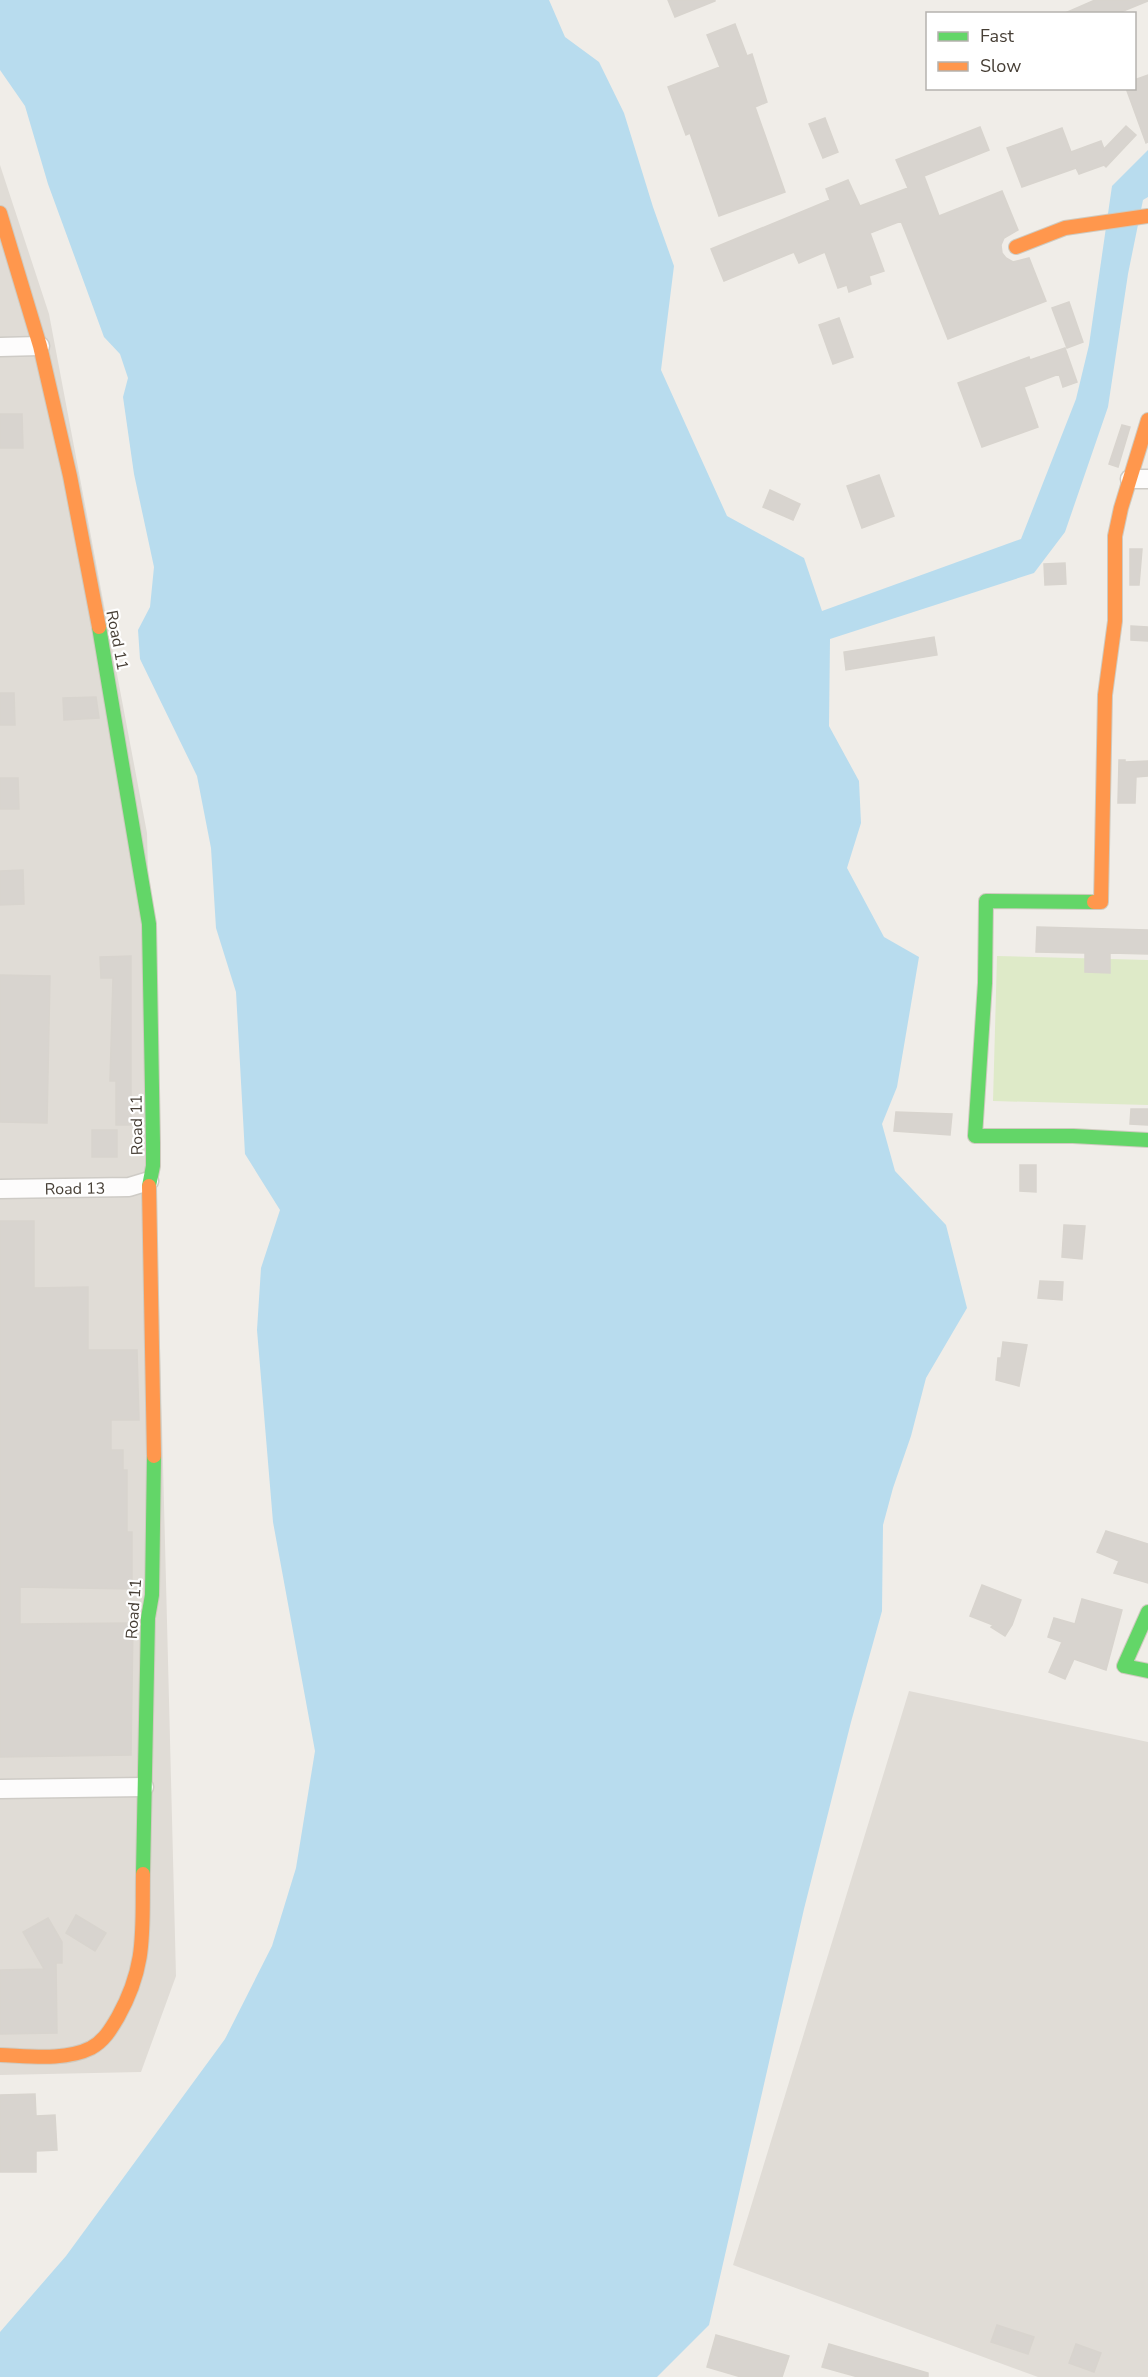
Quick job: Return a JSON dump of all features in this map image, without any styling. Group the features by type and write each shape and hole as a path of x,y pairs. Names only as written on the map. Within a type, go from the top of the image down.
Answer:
{"street":[{"name":"Road 11","path":"0,213 40,346 70,476 149,924 153,1166 149,1181 154,1430 152,1594 148,1618 142,1950 139,1976 130,1998 101,2041 87,2049 65,2055 0,2055"},
{"path":"1016,247 1065,228 1148,216"},
{"path":"0,347 40,346"},
{"path":"1148,420 1139,479 1121,508 1115,536 1115,621 1106,695 1101,902 986,901 985,983 975,1136 1073,1136 1148,1140"},
{"name":"Road 13","path":"0,1189 129,1187 149,1181"},
{"path":"1148,1612 1124,1666 1148,1671"},
{"path":"0,1789 144,1787"}],"shaded area":[{"path":"0,165 49,314 147,833 176,1976 141,2072 0,2075"},
{"path":"909,1691 1148,1742 1148,2377 1038,2377 733,2265","holes":["997,2325 1033,2338 1027,2354 991,2342"]}],"green space":[{"path":"997,956 1148,960 1148,1105 993,1101"}],"water":[{"path":"0,0 549,0 565,37 599,62 624,113 674,266 661,370 727,516 804,558 822,611 1021,539 1076,399 1089,345 1112,186 1148,150 1148,197 1143,200 1128,274 1108,407 1065,532 1034,573 830,639 829,726 859,781 861,823 847,868 884,937 919,957 897,1087 882,1124 895,1171 946,1225 967,1308 926,1378 911,1436 883,1525 882,1611 851,1722 804,1909 709,2325 657,2377 0,2377 0,2332 66,2256 225,2039 272,1946 296,1868 315,1751 273,1522 257,1330 261,1268 280,1210 245,1154 236,992 216,928 211,848 197,776 140,659 138,630 150,607 154,567 134,474 123,397 128,378 120,354 104,337 48,184 25,106 0,70"}],"building":[{"path":"668,0 715,0 715,1 675,17"},
{"path":"1095,0 1148,0 1121,12 1068,12"},
{"path":"735,24 747,56 752,54 767,102 755,107 785,192 719,216 690,133 686,135 668,87 720,67 707,35"},
{"path":"1148,75 1148,142 1146,143 1127,90 1136,90 1136,79"},
{"path":"825,118 838,152 823,158 809,124"},
{"path":"1126,126 1136,135 1106,167 1104,165 1079,174 1076,168 1022,187 1007,148 1062,128 1071,152 1101,141 1104,149"},
{"path":"980,127 989,150 924,176 939,216 1002,191 1018,230 1004,238 1001,245 1002,253 1013,262 1029,258 1046,301 948,339 901,221 870,233 884,271 869,276 871,284 849,292 847,285 838,288 825,252 799,263 794,252 724,281 711,249 830,200 826,189 848,180 860,206 908,188 896,160"},
{"path":"1069,302 1083,342 1067,348 1052,308"},
{"path":"839,318 853,357 833,364 819,325"},
{"path":"1065,348 1077,382 1063,387 1059,374 1024,387 1038,427 982,447 958,383 1029,357 1030,360"},
{"path":"0,414 22,414 23,448 0,448"},
{"path":"1122,425 1130,427 1118,467 1109,464"},
{"path":"879,475 894,516 862,528 847,486"},
{"path":"770,490 800,504 793,520 763,507"},
{"path":"1130,549 1142,549 1139,585 1130,585"},
{"path":"1065,563 1066,584 1045,585 1044,564"},
{"path":"1131,626 1148,627 1148,641 1131,640"},
{"path":"934,637 937,655 846,670 844,652"},
{"path":"0,693 14,693 15,725 0,725"},
{"path":"96,697 99,718 64,720 63,698"},
{"path":"1119,760 1148,761 1148,776 1136,777 1135,803 1118,803"},
{"path":"0,778 18,778 19,809 0,809"},
{"path":"23,870 24,904 0,905 0,871"},
{"path":"1037,927 1148,930 1148,954 1110,953 1110,973 1085,972 1085,953 1036,952"},
{"path":"131,956 131,1125 116,1125 116,1081 110,1081 113,978 101,978 100,957"},
{"path":"0,975 50,976 47,1123 0,1122"},
{"path":"1131,1109 1148,1109 1148,1125 1130,1124"},
{"path":"896,1112 952,1114 950,1135 894,1131"},
{"path":"92,1130 117,1130 117,1157 92,1157"},
{"path":"1020,1165 1036,1165 1036,1192 1020,1191"},
{"path":"0,1221 34,1221 34,1288 88,1287 88,1350 137,1350 139,1420 111,1420 111,1450 123,1450 123,1470 127,1470 127,1532 132,1532 132,1589 20,1587 20,1624 133,1623 131,1755 0,1757"},
{"path":"1064,1225 1085,1226 1082,1259 1062,1257"},
{"path":"1040,1281 1063,1282 1062,1300 1038,1298"},
{"path":"1003,1342 1027,1345 1019,1386 996,1380 998,1358 1001,1358"},
{"path":"1106,1531 1148,1544 1148,1583 1114,1573 1119,1561 1097,1552"},
{"path":"982,1585 1021,1600 1012,1625 1005,1636 991,1627 993,1625 970,1616"},
{"path":"1082,1599 1122,1610 1106,1670 1074,1659 1065,1679 1049,1672 1062,1642 1048,1637 1054,1618 1075,1624"},
{"path":"76,1915 106,1933 95,1951 66,1933"},
{"path":"48,1918 62,1942 62,1963 56,1963 57,2033 0,2034 0,1970 44,1969 23,1932"},
{"path":"35,2094 36,2116 55,2115 57,2150 36,2151 36,2172 0,2172 0,2095"},
{"path":"997,2325 1034,2337 1028,2354 991,2342"},
{"path":"716,2335 789,2356 782,2377 741,2377 707,2367"},
{"path":"829,2344 928,2373 928,2377 858,2377 822,2367"},
{"path":"1076,2344 1101,2353 1094,2372 1069,2363"}],"traffic: fast":[{"path":"99,627 149,924 153,1143 153,1166 149,1186"},
{"path":"1094,902 986,901 985,983 975,1136 1073,1136 1148,1140"},
{"path":"143,1874 154,1456"},
{"path":"1148,1612 1124,1666 1148,1671"}],"traffic: slow":[{"path":"0,213 40,346 70,476 99,627"},
{"path":"1016,247 1065,228 1148,216"},
{"path":"1094,902 1101,902 1105,695 1115,621 1115,536 1121,508 1148,420"},
{"path":"149,1186 154,1456"},
{"path":"0,2055 47,2057 70,2055 91,2048 107,2034 127,1998 138,1964 142,1931 143,1874"}]}
